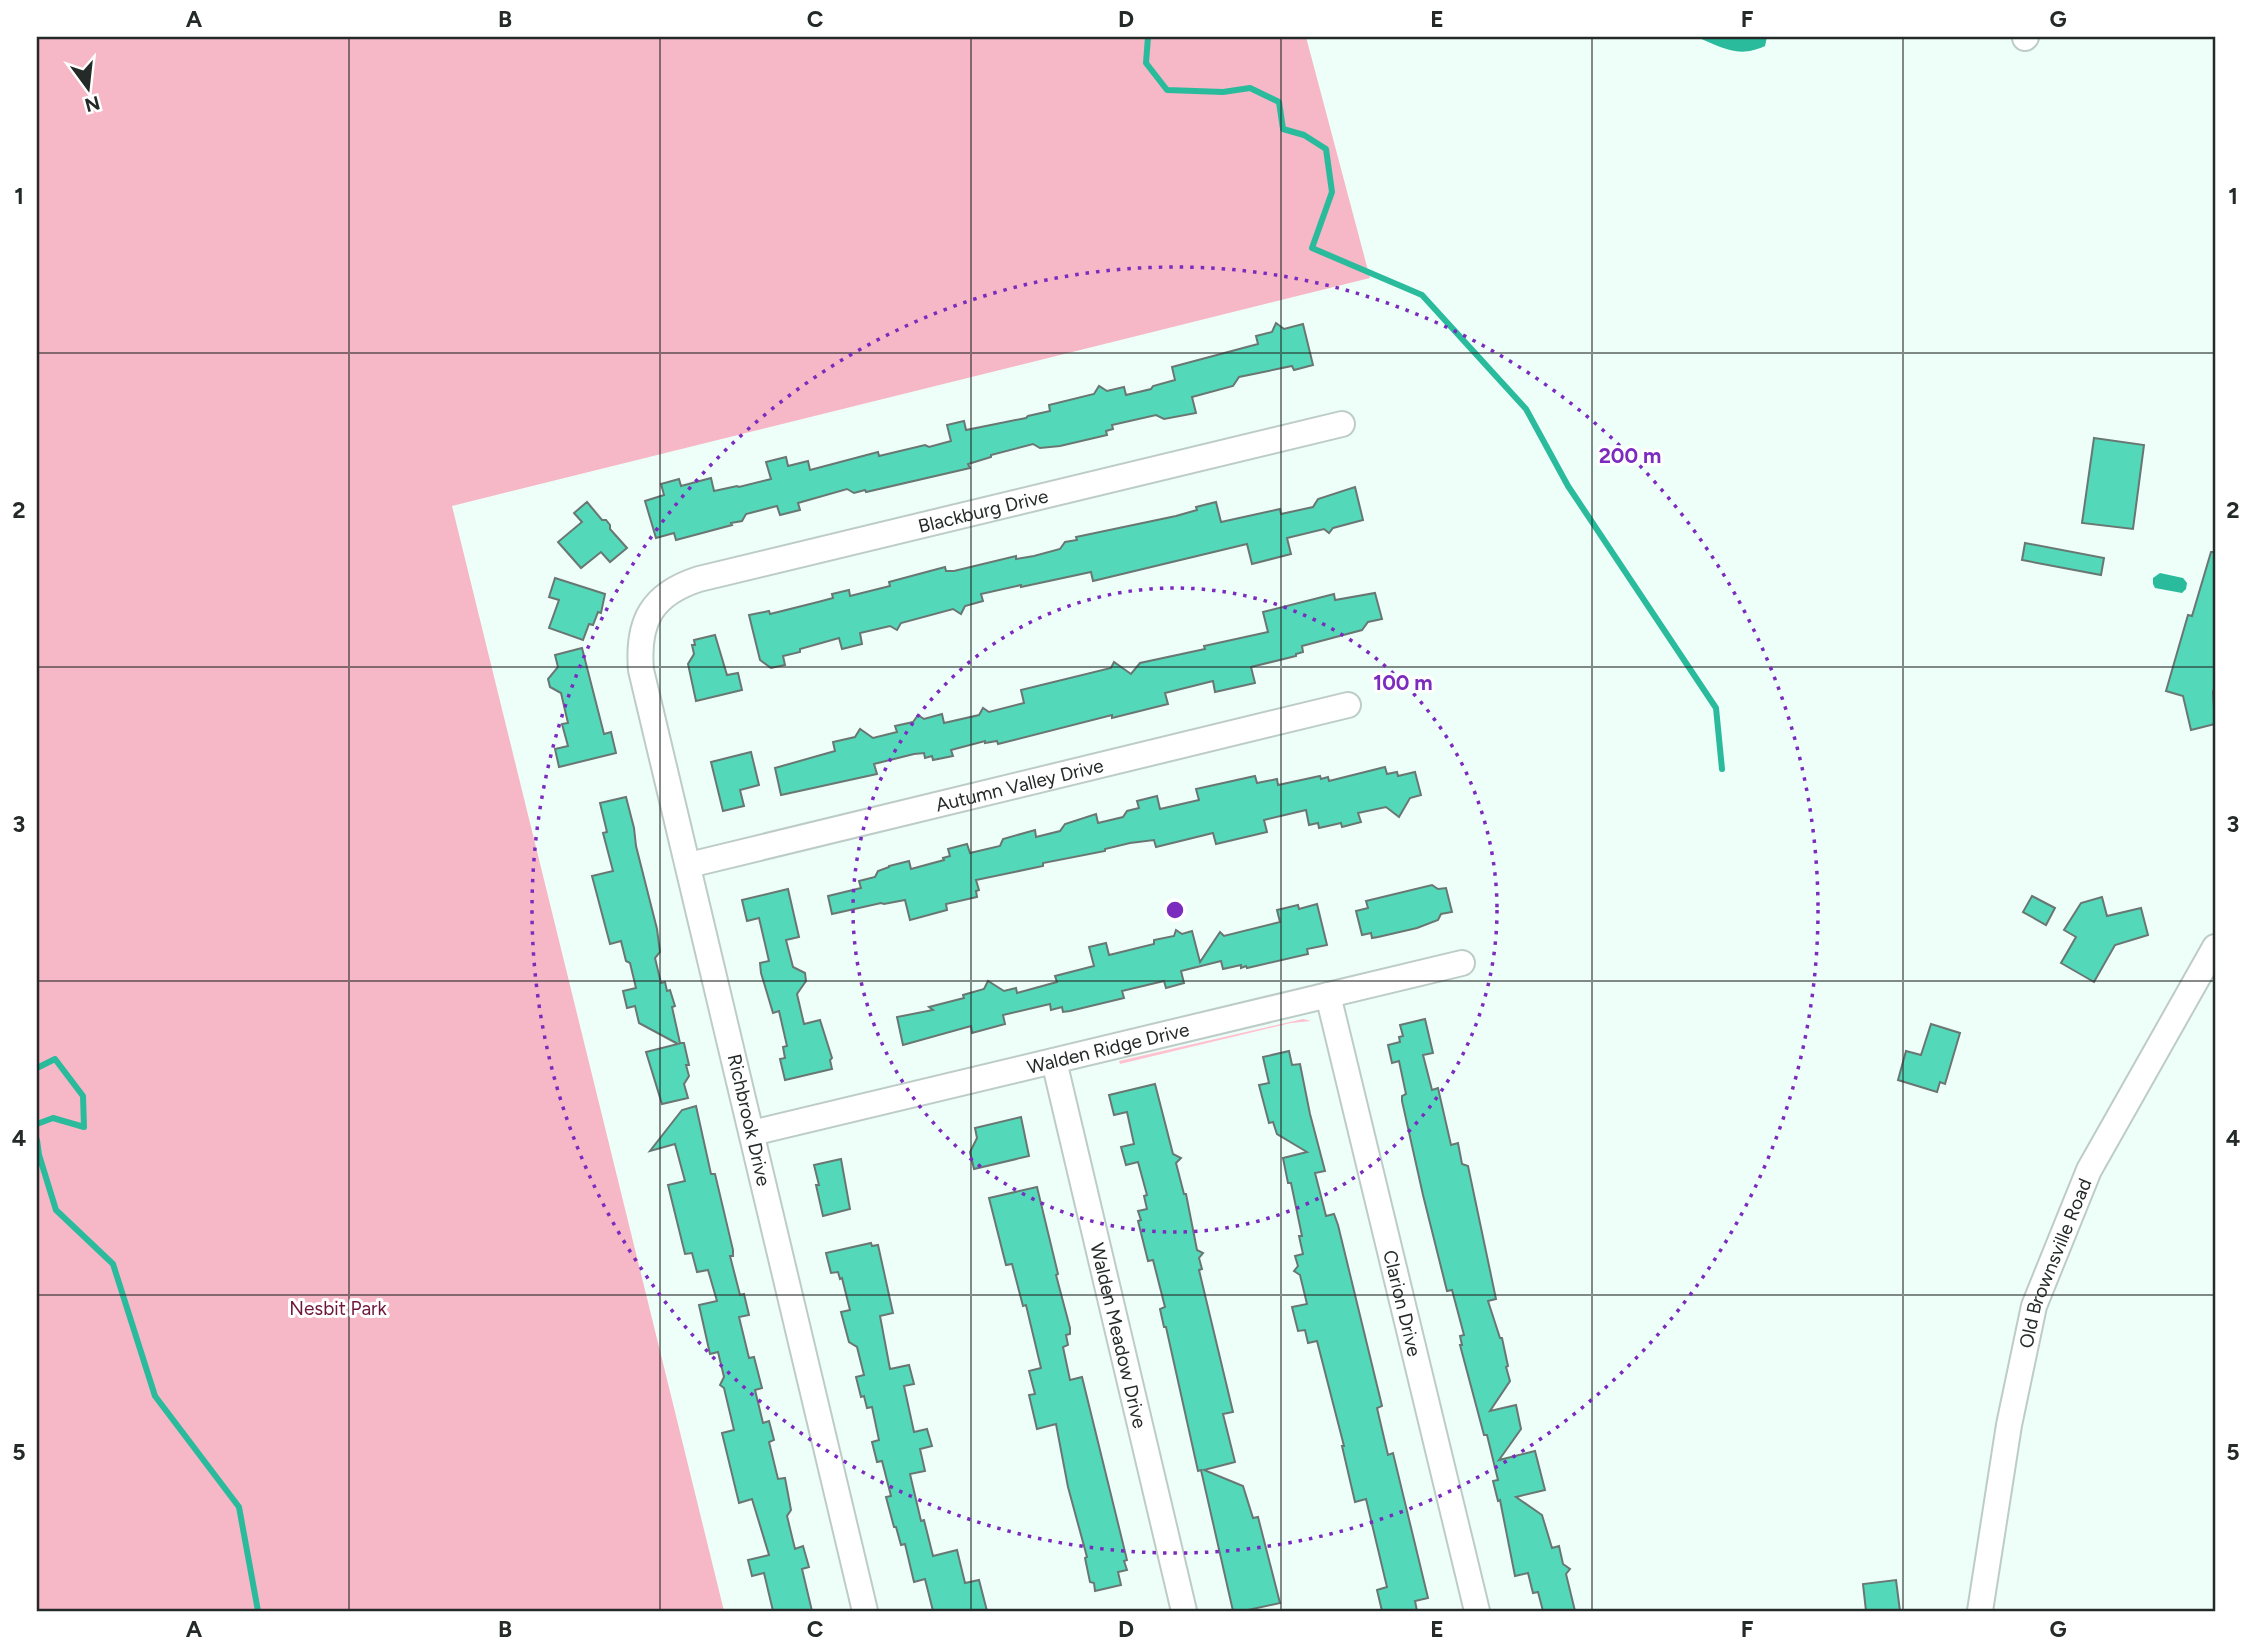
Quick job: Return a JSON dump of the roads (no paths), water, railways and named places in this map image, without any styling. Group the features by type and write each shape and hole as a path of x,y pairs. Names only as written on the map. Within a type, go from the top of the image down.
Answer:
{"street":[{"name":"Blackburg Drive","path":"644,628 659,601 667,593 699,579 1342,424"},
{"name":"Richbrook Drive","path":"644,628 640,654 641,670 865,1611"},
{"name":"Autumn Valley Drive","path":"689,865 1348,705"},
{"name":"Old Brownsville Road","path":"1980,1611 2009,1425 2034,1306 2089,1170 2215,947"},
{"name":"Walden Ridge Drive","path":"752,1133 1462,963"},
{"name":"Clarion Drive","path":"1328,995 1477,1611"},
{"name":"Walden Meadow Drive","path":"1054,1060 1184,1611"}],"waterway":[{"path":"1148,37 1146,63 1167,90 1223,92 1250,88 1279,102 1283,129 1304,135 1326,149 1332,192 1312,248 1422,295 1526,409 1568,486 1716,708 1722,769"},
{"path":"37,1068 55,1059 83,1096 84,1127 53,1118 37,1124"},
{"path":"37,1140 56,1210 113,1264 155,1396 239,1507 258,1611"}],"park label":[{"name":"Nesbit Park","path":"338,1308"}]}
